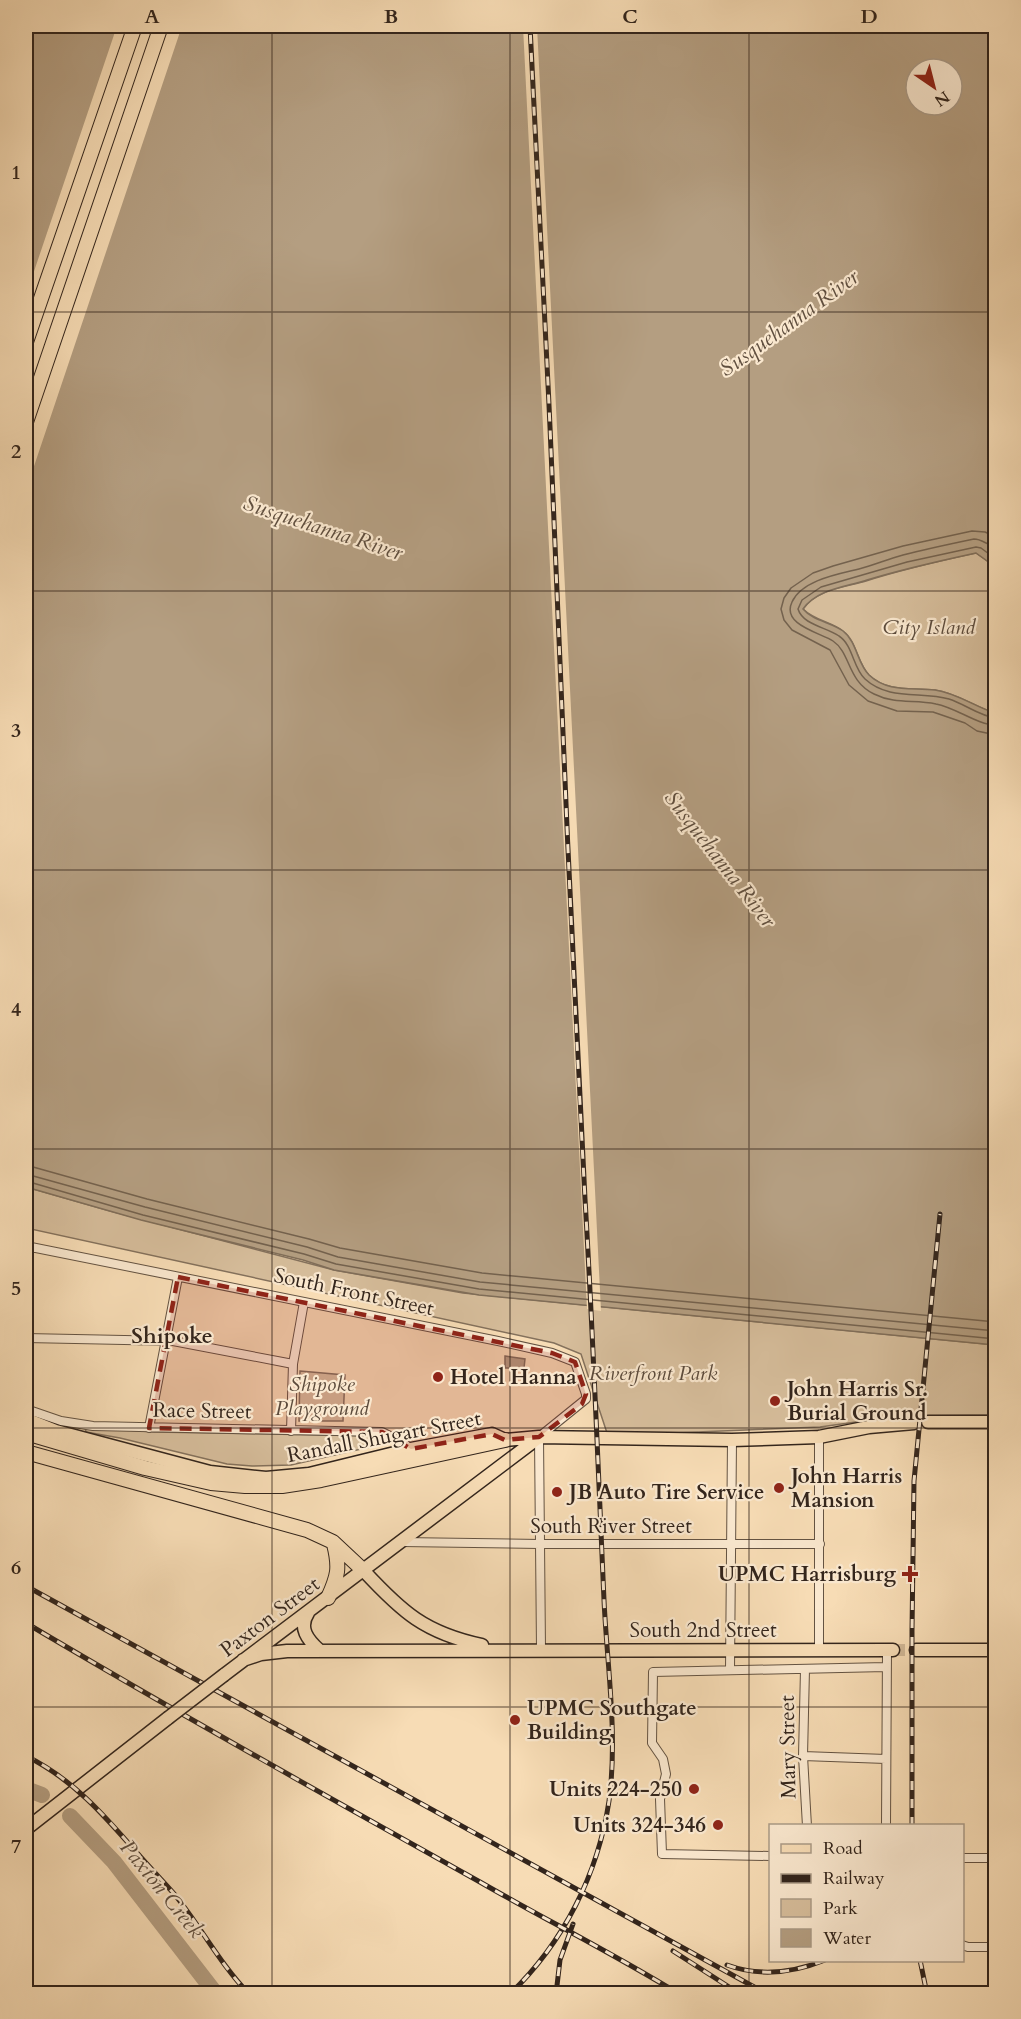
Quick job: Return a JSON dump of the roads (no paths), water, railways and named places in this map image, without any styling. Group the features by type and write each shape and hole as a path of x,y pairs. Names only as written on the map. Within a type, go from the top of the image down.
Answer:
{"highway":[{"path":"26,342 135,26"},
{"path":"26,422 161,26"},
{"path":"26,1433 145,1468 212,1483 245,1486 282,1486 321,1480 505,1440"},
{"path":"26,1452 285,1523 333,1542 364,1571"},
{"path":"328,1598 338,1577 338,1560 333,1542"}],"main road":[{"name":"Randall Shugart Street","path":"26,1419 56,1431 210,1472 266,1478 309,1474 411,1449 492,1434 505,1440"},
{"path":"928,1422 996,1422"},
{"path":"505,1440 538,1437 732,1440 819,1437 870,1427 914,1423"},
{"name":"Paxton Street","path":"26,1829 243,1660 364,1571 538,1437"},
{"name":"South 2nd Street","path":"364,1571 404,1611 434,1630 473,1643 512,1649"},
{"path":"308,1612 304,1621 304,1630 309,1640 319,1650"},
{"name":"South 2nd Street","path":"243,1660 272,1652 319,1650 890,1650"},
{"path":"916,1650 996,1650"}],"street":[{"path":"26,1272 28,1246"},
{"name":"South Front Street","path":"28,1246 498,1341 552,1353 575,1362 586,1399 538,1437"},
{"path":"149,1428 178,1277"},
{"path":"291,1431 293,1364 304,1302"},
{"path":"26,1338 173,1341 293,1364"},
{"name":"Race Street","path":"26,1409 61,1421 93,1426 382,1432 411,1449"},
{"path":"538,1437 541,1649"},
{"path":"819,1437 819,1650"},
{"path":"730,1671 732,1440"},
{"name":"South River Street","path":"401,1542 820,1544"},
{"path":"886,1824 886,1667 890,1650"},
{"path":"769,1856 662,1854 660,1799 666,1774 663,1759 652,1743 653,1672 886,1667"},
{"name":"Mary Street","path":"805,1669 803,1756 807,1824"},
{"path":"803,1756 886,1760"},
{"path":"964,1858 996,1858"},
{"path":"964,1945 996,1947"}],"water":[{"name":"Susquehanna River","path":"26,26 995,26 995,558 990,563 976,553 894,572 824,593 809,602 803,609 843,631 851,641 865,670 876,681 892,687 943,692 995,713 995,1345 479,1295 334,1270 303,1260 141,1220 26,1187"},
{"path":"505,1356 525,1359 524,1368 505,1368"}],"waterway":[{"name":"Paxton Creek","path":"26,1789 42,1795"},
{"name":"Paxton Creek","path":"70,1816 114,1862 216,1994"}],"tunnel":[{"path":"893,1650 916,1650"}],"railway":[{"path":"510,1994 547,1952 576,1905 587,1880 604,1828 609,1801 612,1751 530,26"},
{"path":"912,1824 914,1481 940,1214"},
{"path":"26,1586 767,1994"},
{"path":"26,1623 252,1754 679,1994"},
{"path":"26,1756 43,1765 73,1787 113,1825 175,1895 249,1994"},
{"path":"556,1994 560,1960 573,1924"},
{"path":"673,1951 740,1994"},
{"path":"727,1965 752,1971 776,1972 819,1962"},
{"path":"920,1962 927,1994"}],"place":[{"name":"Hotel Hanna","path":"438,1377"},
{"name":"John Harris Sr. Burial Ground","path":"775,1401"},
{"name":"John Harris Mansion","path":"779,1488"},
{"name":"JB Auto Tire Service","path":"557,1492"},
{"name":"UPMC Harrisburg","path":"910,1574"},
{"name":"UPMC Southgate Building","path":"515,1720"},
{"name":"Units 224-250","path":"694,1789"},
{"name":"Units 324-346","path":"718,1825"}],"district":[{"name":"Shipoke","path":"172,1336"}],"park label":[{"name":"City Island","path":"929,627"},
{"name":"Riverfront Park","path":"653,1373"},
{"name":"Shipoke Playground","path":"322,1396"}]}
